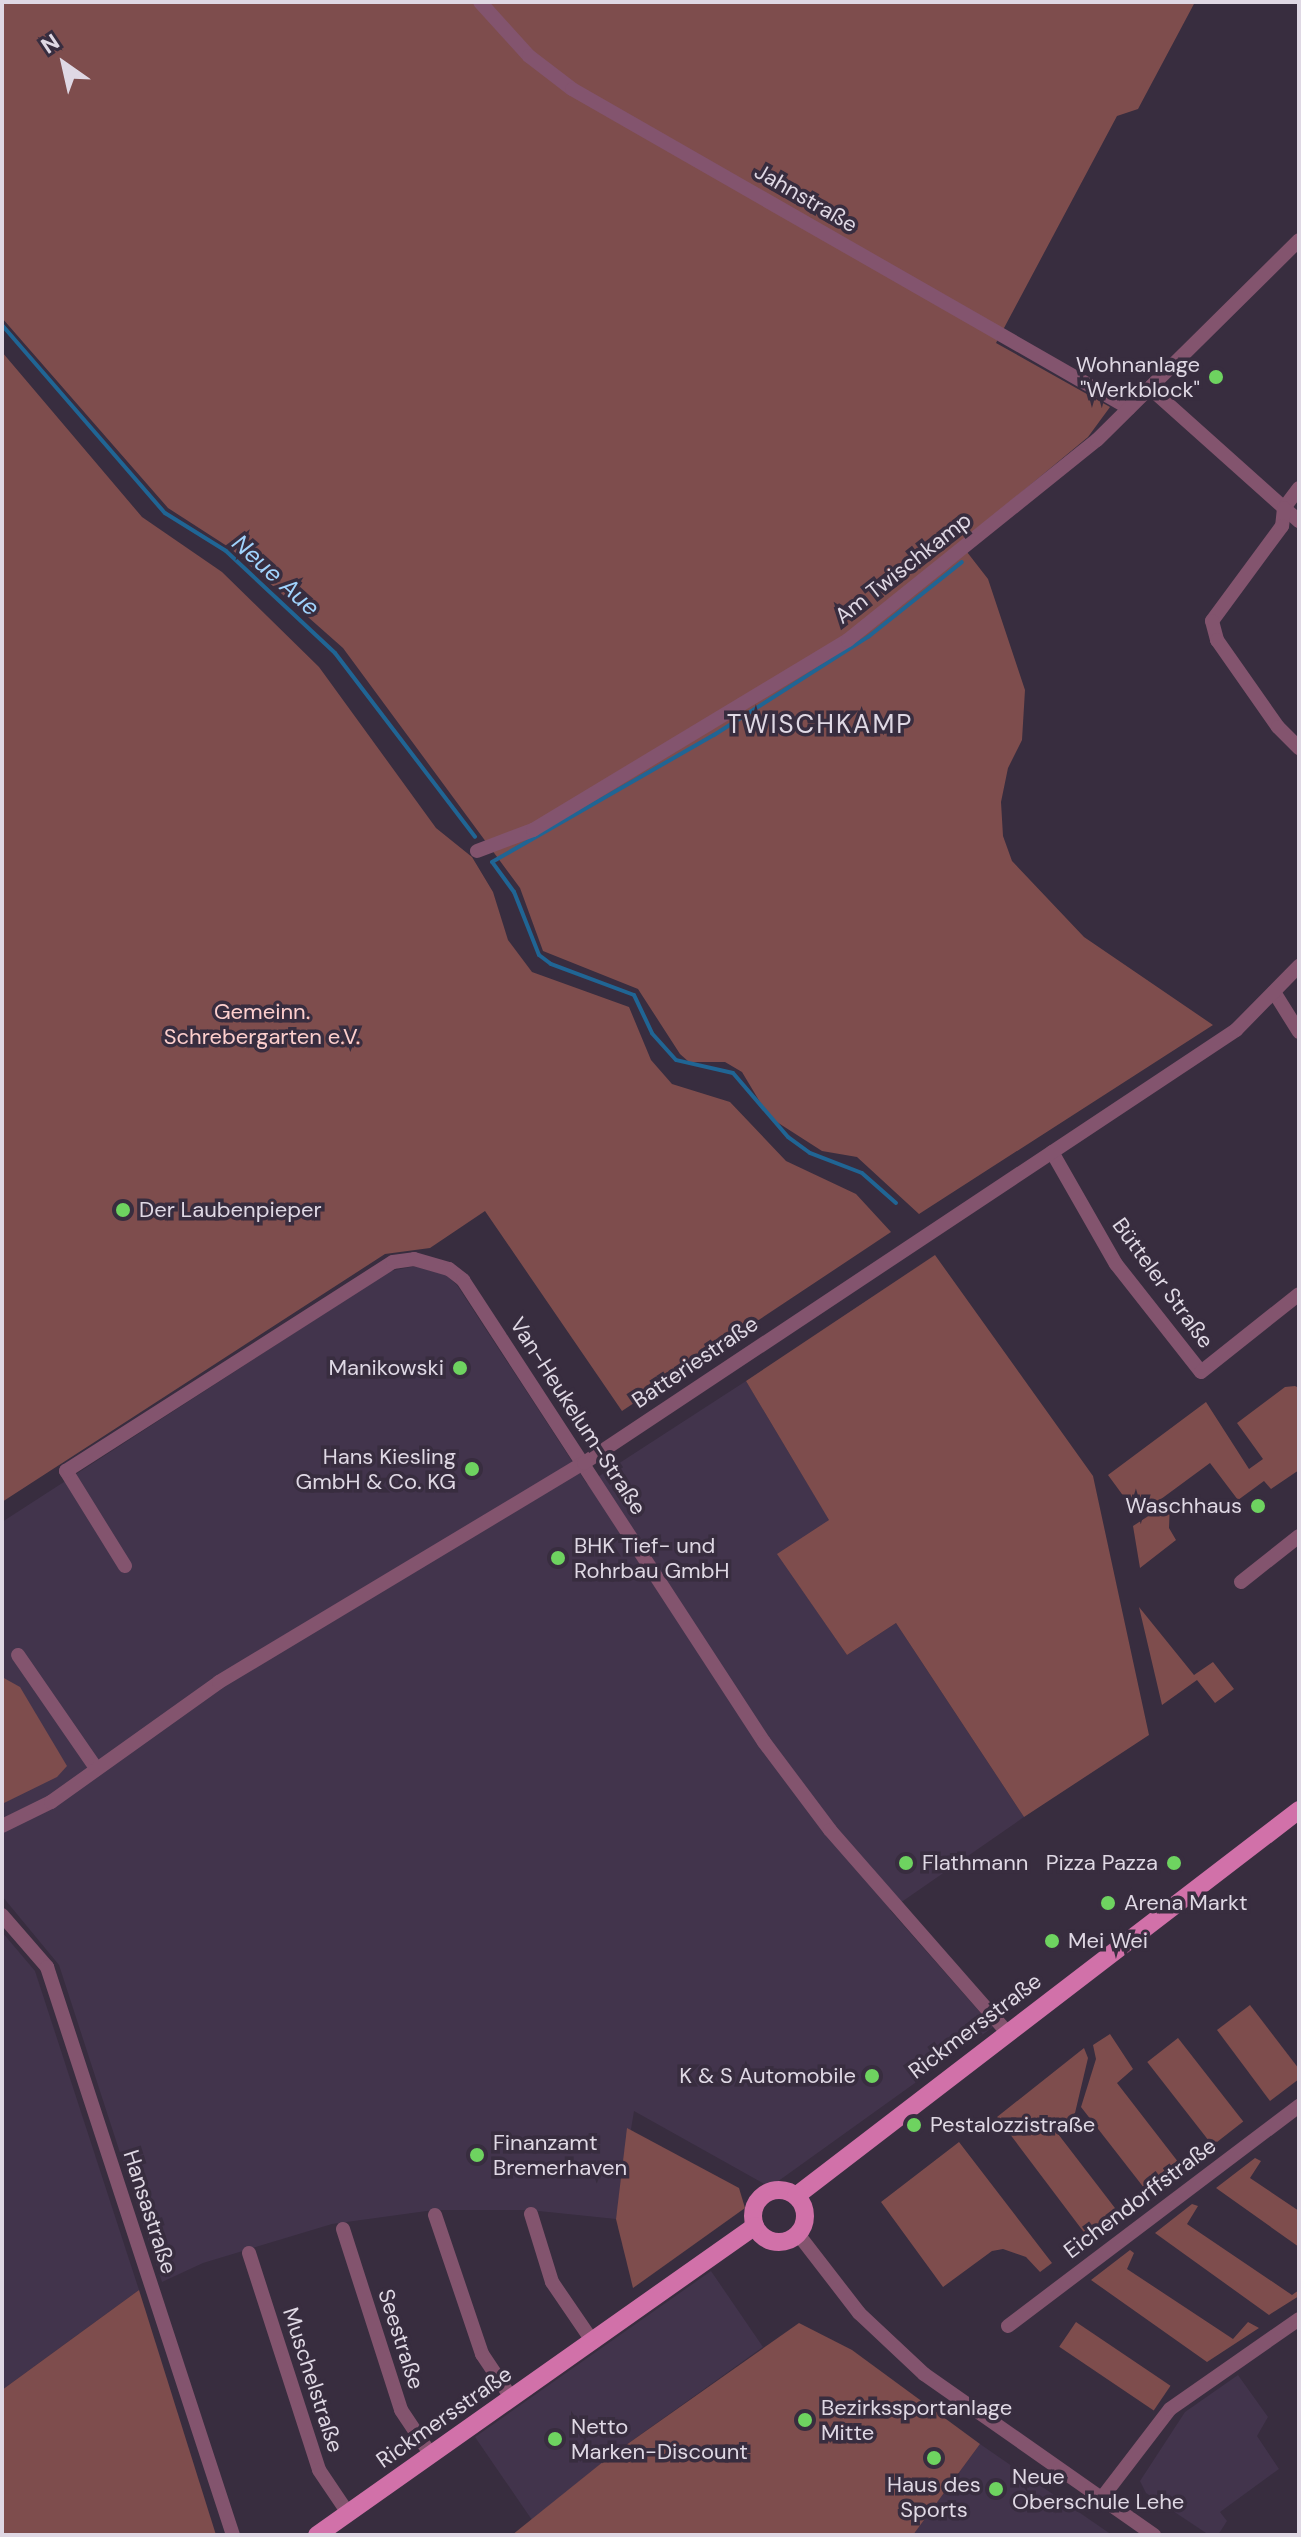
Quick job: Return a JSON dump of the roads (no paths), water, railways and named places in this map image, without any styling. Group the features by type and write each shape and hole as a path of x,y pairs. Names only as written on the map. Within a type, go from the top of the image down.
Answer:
{"main road":[{"name":"Rickmersstraße","path":"796,2196 1299,1810"},
{"path":"779,2190 796,2196 805,2215 798,2234 775,2241 755,2226 754,2208 763,2196 779,2190"},
{"name":"Rickmersstraße","path":"317,2535 755,2226"}],"street":[{"name":"Jahnstraße","path":"480,2 529,56 572,89 919,292 1129,408"},
{"name":"Am Twischkamp","path":"477,851 533,830 848,640 1097,440 1297,248"},
{"path":"1150,388 1299,521"},
{"path":"1299,488 1284,508 1282,526 1212,621 1217,640 1278,727 1299,748"},
{"name":"Batteriestraße","path":"2,1826 51,1802 219,1682 584,1463 1236,1030 1299,966"},
{"path":"1274,992 1299,1032"},
{"name":"Bütteler Straße","path":"1052,1152 1116,1264 1201,1372 1299,1294"},
{"name":"Van-Heukelum-Straße","path":"125,1566 66,1471 403,1259 434,1262 463,1280 584,1463 705,1658 773,1754 830,1830 1007,2032"},
{"path":"1241,1582 1299,1536"},
{"path":"18,1655 96,1768"},
{"name":"Hansastraße","path":"2,1915 47,1967 233,2535"},
{"name":"Eichendorffstraße","path":"1008,2326 1299,2106"},
{"path":"531,2214 552,2282 593,2342"},
{"path":"435,2215 482,2354 512,2399"},
{"name":"Seestraße","path":"343,2229 401,2410 431,2455"},
{"path":"798,2234 859,2313 895,2349 1154,2535"},
{"name":"Muschelstraße","path":"249,2253 319,2470 348,2513"},
{"path":"1101,2499 1170,2409 1299,2319"}],"waterway":[{"name":"Neue Aue","path":"2,325 165,513 226,551 335,653 475,837"},
{"name":"Neue Aue","path":"896,1203 862,1173 810,1153 788,1137 733,1073 676,1060 652,1033 634,995 551,964 539,955 514,892 492,862 714,735 868,637 962,562"}],"place":[{"name":"Wohnanlage \"Werkblock\"","path":"1216,377"},
{"name":"Der Laubenpieper","path":"123,1210"},
{"name":"Manikowski","path":"460,1368"},
{"name":"Hans Kiesling GmbH & Co. KG","path":"472,1469"},
{"name":"Waschhaus","path":"1258,1506"},
{"name":"BHK Tief- und Rohrbau GmbH","path":"558,1558"},
{"name":"Flathmann","path":"906,1863"},
{"name":"Pizza Pazza","path":"1174,1863"},
{"name":"Arena Markt","path":"1108,1903"},
{"name":"Mei Wei","path":"1052,1941"},
{"name":"K & S Automobile","path":"872,2076"},
{"name":"Pestalozzistraße","path":"914,2125"},
{"name":"Finanzamt Bremerhaven","path":"477,2155"},
{"name":"Bezirkssportanlage Mitte","path":"805,2420"},
{"name":"Netto Marken-Discount","path":"555,2439"},
{"name":"Haus des Sports","path":"934,2458"},
{"name":"Neue Oberschule Lehe","path":"996,2489"}],"district":[{"name":"TWISCHKAMP","path":"820,725"}],"park label":[{"name":"Gemeinn. Schrebergarten e.V.","path":"262,1024"}]}
